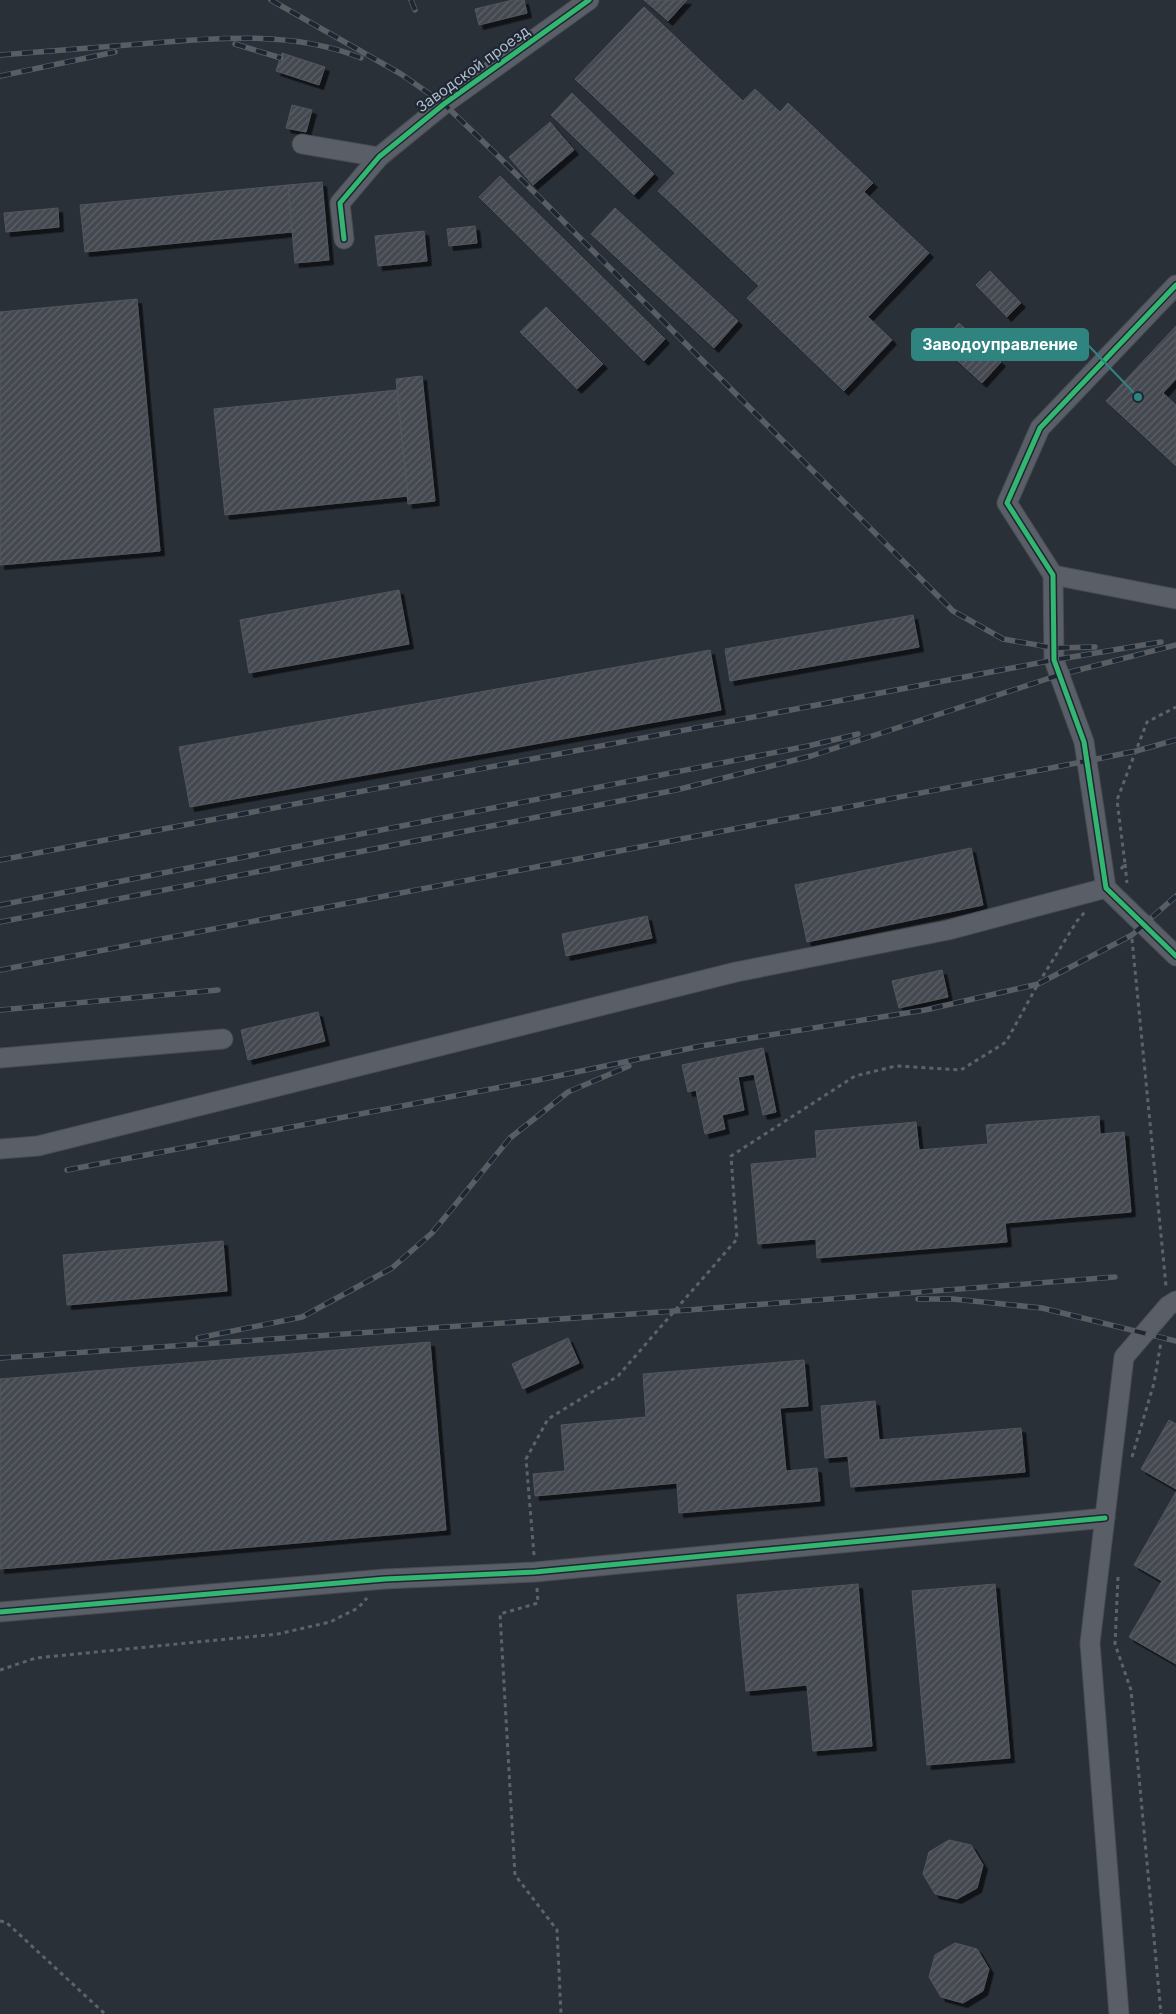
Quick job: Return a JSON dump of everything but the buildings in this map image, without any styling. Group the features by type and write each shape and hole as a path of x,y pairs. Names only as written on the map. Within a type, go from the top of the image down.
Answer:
{"street":[{"name":"Заводской проезд","path":"344,239 340,203 379,157 444,104 589,0"},
{"path":"302,144 379,157"},
{"path":"1176,285 1040,428 1007,503 1053,575 1054,660 1084,742 1106,888 1176,956"},
{"path":"1053,575 1176,599"},
{"path":"0,1149 38,1146 736,972 948,930 1106,888"},
{"path":"0,1058 223,1040"},
{"path":"1119,2014 1090,1643 1124,1357 1172,1303"},
{"path":"0,1612 385,1579 535,1572 1105,1518"}],"path":[{"path":"1172,1303 1117,800 1147,722 1176,707"},
{"path":"561,2014 558,1930 514,1875 500,1614 538,1603 526,1459 548,1419 618,1376 737,1239 731,1156 855,1076 896,1066 961,1070 1006,1042 1038,984 1077,921 1125,864"},
{"path":"1132,1458 1154,1383 1162,1337"},
{"path":"1118,1575 1116,1644 1131,1690 1161,2014"},
{"path":"0,1670 36,1658 278,1634 330,1622 358,1608 385,1579"},
{"path":"0,1921 6,1922 105,2014"}],"railway":[{"path":"271,0 401,74 444,104 953,611 1003,639 1054,648 1095,647"},
{"path":"411,0 415,10"},
{"path":"0,55 223,38 252,38 307,43 335,49 361,58"},
{"path":"235,44 281,58"},
{"path":"0,76 115,52"},
{"path":"0,860 1054,660 1161,642"},
{"path":"0,922 676,790 811,756 1059,675 1176,645"},
{"path":"0,905 808,746 858,734"},
{"path":"0,970 1087,761 1136,751 1176,740"},
{"path":"67,1170 538,1080 701,1046 925,1010 1038,984 1132,935 1176,896"},
{"path":"0,1010 218,990"},
{"path":"198,1338 302,1317 392,1268 432,1233 510,1138 568,1092 629,1066"},
{"path":"0,1358 675,1311 1115,1277"},
{"path":"918,1299 953,1299 1042,1308 1176,1341"}],"cycle path":[{"path":"344,239 340,203 379,157 444,104 589,0"},
{"path":"1176,285 1040,428 1007,503 1053,575 1054,660 1084,742 1106,888 1176,956"},
{"path":"0,1612 385,1579 535,1572 1105,1518"}],"place":[{"name":"Заводоуправление","path":"1138,397"}]}
